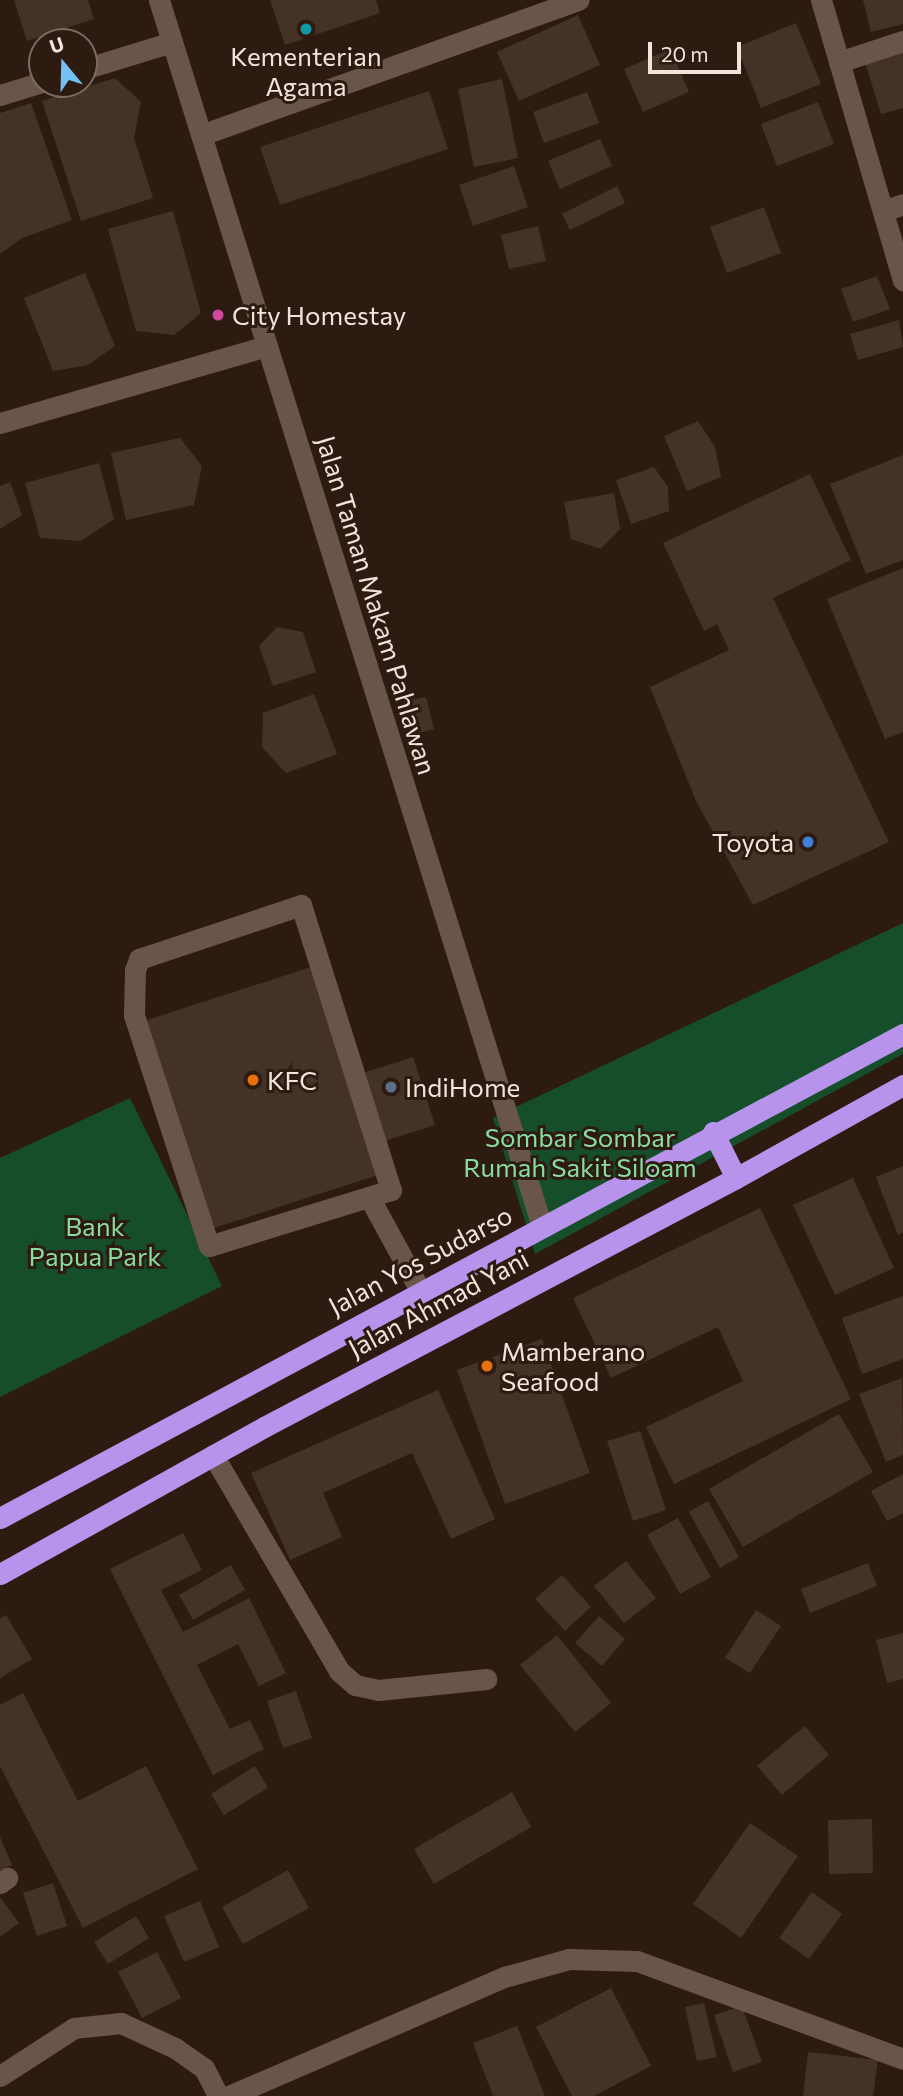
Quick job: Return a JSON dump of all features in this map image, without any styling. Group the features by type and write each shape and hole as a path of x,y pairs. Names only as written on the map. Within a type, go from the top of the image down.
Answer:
{"highway":[{"name":"Jalan Yos Sudarso","path":"0,1518 542,1227 713,1132 903,1034"},
{"name":"Jalan Ahmad Yani","path":"0,1574 213,1455 736,1178 903,1085"},
{"path":"713,1132 736,1178"}],"street":[{"name":"Jalan Taman Makam Pahlawan","path":"159,0 542,1227"},
{"path":"201,135 579,0"},
{"path":"821,0 903,280"},
{"path":"98,65 172,41"},
{"path":"839,62 903,41"},
{"path":"0,95 28,86"},
{"path":"883,211 903,204"},
{"path":"0,423 267,346"},
{"path":"301,905 391,1190 369,1197 209,1246 134,1016 132,982 139,959 301,905"},
{"path":"369,1197 421,1292"},
{"path":"213,1455 339,1671 355,1685 378,1690 486,1679"},
{"path":"229,2096 504,1977 569,1959 637,1961 903,2059"},
{"path":"0,2076 74,2028 121,2023 175,2048 204,2068 218,2096"}],"green space":[{"name":"Sombar Sombar Rumah Sakit Siloam","path":"903,923 903,1054 535,1254 493,1118"},
{"name":"Bank Papua Park","path":"130,1098 222,1286 0,1397 0,1158"}],"building":[{"path":"14,0 88,0 94,19 67,28 28,28 27,41"},
{"name":"Kementerian Agama","path":"270,0 376,0 380,13 285,45"},
{"path":"863,0 903,0 903,24 871,32"},
{"path":"578,15 600,65 519,101 497,52"},
{"path":"796,23 821,84 761,108 737,47"},
{"path":"903,47 903,108 881,114 864,59"},
{"path":"670,49 689,92 643,112 624,69"},
{"path":"115,78 141,102 134,138 153,198 81,221 42,101 52,98 98,98 98,83"},
{"path":"502,79 518,158 474,167 458,89"},
{"path":"429,91 448,149 280,205 260,147"},
{"path":"587,92 599,123 544,143 533,112"},
{"path":"818,102 834,144 777,166 761,124"},
{"path":"31,103 72,220 22,238 0,254 0,113"},
{"path":"600,139 612,166 560,189 548,161"},
{"path":"514,166 528,207 473,226 459,185"},
{"path":"617,186 625,203 570,230 562,214"},
{"path":"764,207 781,253 727,273 710,227"},
{"path":"173,211 201,313 174,335 136,331 108,229"},
{"path":"538,226 546,261 509,269 501,235"},
{"path":"85,273 115,346 88,365 53,371 24,298"},
{"path":"877,276 890,309 853,322 841,289"},
{"path":"899,320 903,347 858,360 850,334"},
{"path":"698,421 715,447 721,477 687,491 664,436"},
{"path":"180,438 202,466 194,505 126,520 111,453"},
{"path":"903,455 903,560 866,574 830,484"},
{"path":"99,463 114,519 81,541 40,538 25,483"},
{"path":"654,467 668,487 669,511 631,524 616,480"},
{"path":"810,474 851,560 773,598 889,842 753,905 696,801 650,687 729,650 717,624 704,631 663,543"},
{"path":"10,482 22,515 0,529 0,486"},
{"path":"614,493 620,529 601,549 571,539 564,502"},
{"path":"903,568 903,732 885,739 827,599"},
{"path":"277,627 303,632 316,672 273,686 259,646"},
{"path":"314,694 337,754 286,773 262,747 263,713"},
{"path":"426,697 434,729 418,733 410,700"},
{"path":"314,966 381,1174 214,1228 147,1020"},
{"path":"413,1057 435,1125 385,1141 363,1073"},
{"path":"903,1166 903,1233 898,1235 876,1177"},
{"path":"853,1178 894,1268 835,1295 793,1205"},
{"path":"760,1208 851,1399 674,1484 646,1427 743,1381 718,1327 611,1378 573,1298"},
{"path":"903,1296 903,1359 862,1374 842,1318"},
{"path":"542,1339 590,1473 505,1504 457,1370"},
{"path":"902,1378 903,1455 886,1462 859,1394"},
{"path":"438,1390 495,1519 451,1539 412,1453 323,1493 342,1537 290,1560 251,1473"},
{"path":"839,1414 873,1472 743,1547 709,1489"},
{"path":"640,1431 666,1510 633,1521 607,1441"},
{"path":"903,1474 903,1513 887,1521 871,1491"},
{"path":"708,1501 739,1557 720,1568 689,1512"},
{"path":"678,1518 711,1577 680,1594 647,1535"},
{"path":"183,1533 202,1570 161,1590 183,1632 249,1598 286,1673 259,1686 238,1644 197,1665 230,1729 250,1720 264,1749 213,1775 110,1569"},
{"path":"626,1561 656,1598 624,1623 594,1586"},
{"path":"868,1563 877,1586 810,1613 801,1589"},
{"path":"231,1565 245,1590 193,1620 179,1595"},
{"path":"562,1575 591,1607 565,1631 535,1599"},
{"path":"756,1610 781,1626 750,1673 725,1658"},
{"path":"6,1615 32,1659 0,1678 0,1619"},
{"path":"599,1616 625,1639 602,1666 575,1643"},
{"path":"903,1633 903,1679 887,1683 876,1640"},
{"path":"557,1635 611,1703 575,1732 520,1665"},
{"path":"296,1691 312,1738 283,1748 267,1701"},
{"path":"23,1693 78,1801 146,1766 198,1869 83,1928 0,1766 0,1705"},
{"path":"805,1726 829,1755 782,1795 757,1766"},
{"path":"255,1766 268,1788 224,1815 211,1794"},
{"path":"512,1792 531,1827 434,1884 414,1849"},
{"path":"872,1819 873,1873 829,1874 828,1820"},
{"path":"750,1823 798,1856 741,1938 693,1904"},
{"path":"0,1837 12,1865 0,1870"},
{"path":"288,1870 309,1908 243,1944 222,1907"},
{"path":"53,1883 67,1926 37,1936 23,1893"},
{"path":"812,1892 842,1914 809,1959 779,1938"},
{"path":"0,1897 19,1923 0,1937"},
{"path":"200,1901 219,1947 184,1962 164,1916"},
{"path":"136,1916 149,1938 108,1964 94,1942"},
{"path":"157,1952 181,1998 142,2018 118,1972"},
{"path":"611,1988 651,2066 594,2096 572,2096 536,2027"},
{"path":"704,2003 717,2057 697,2061 685,2007"},
{"path":"742,2006 762,2062 733,2072 714,2015"},
{"path":"517,2026 545,2096 493,2096 473,2043"},
{"path":"808,2052 878,2060 873,2096 803,2096"}],"place":[{"name":"Kementerian Agama","path":"306,29"},
{"name":"City Homestay","path":"218,315"},
{"name":"Toyota","path":"808,842"},
{"name":"KFC","path":"253,1080"},
{"name":"IndiHome","path":"391,1087"},
{"name":"Mamberano Seafood","path":"487,1366"}]}
